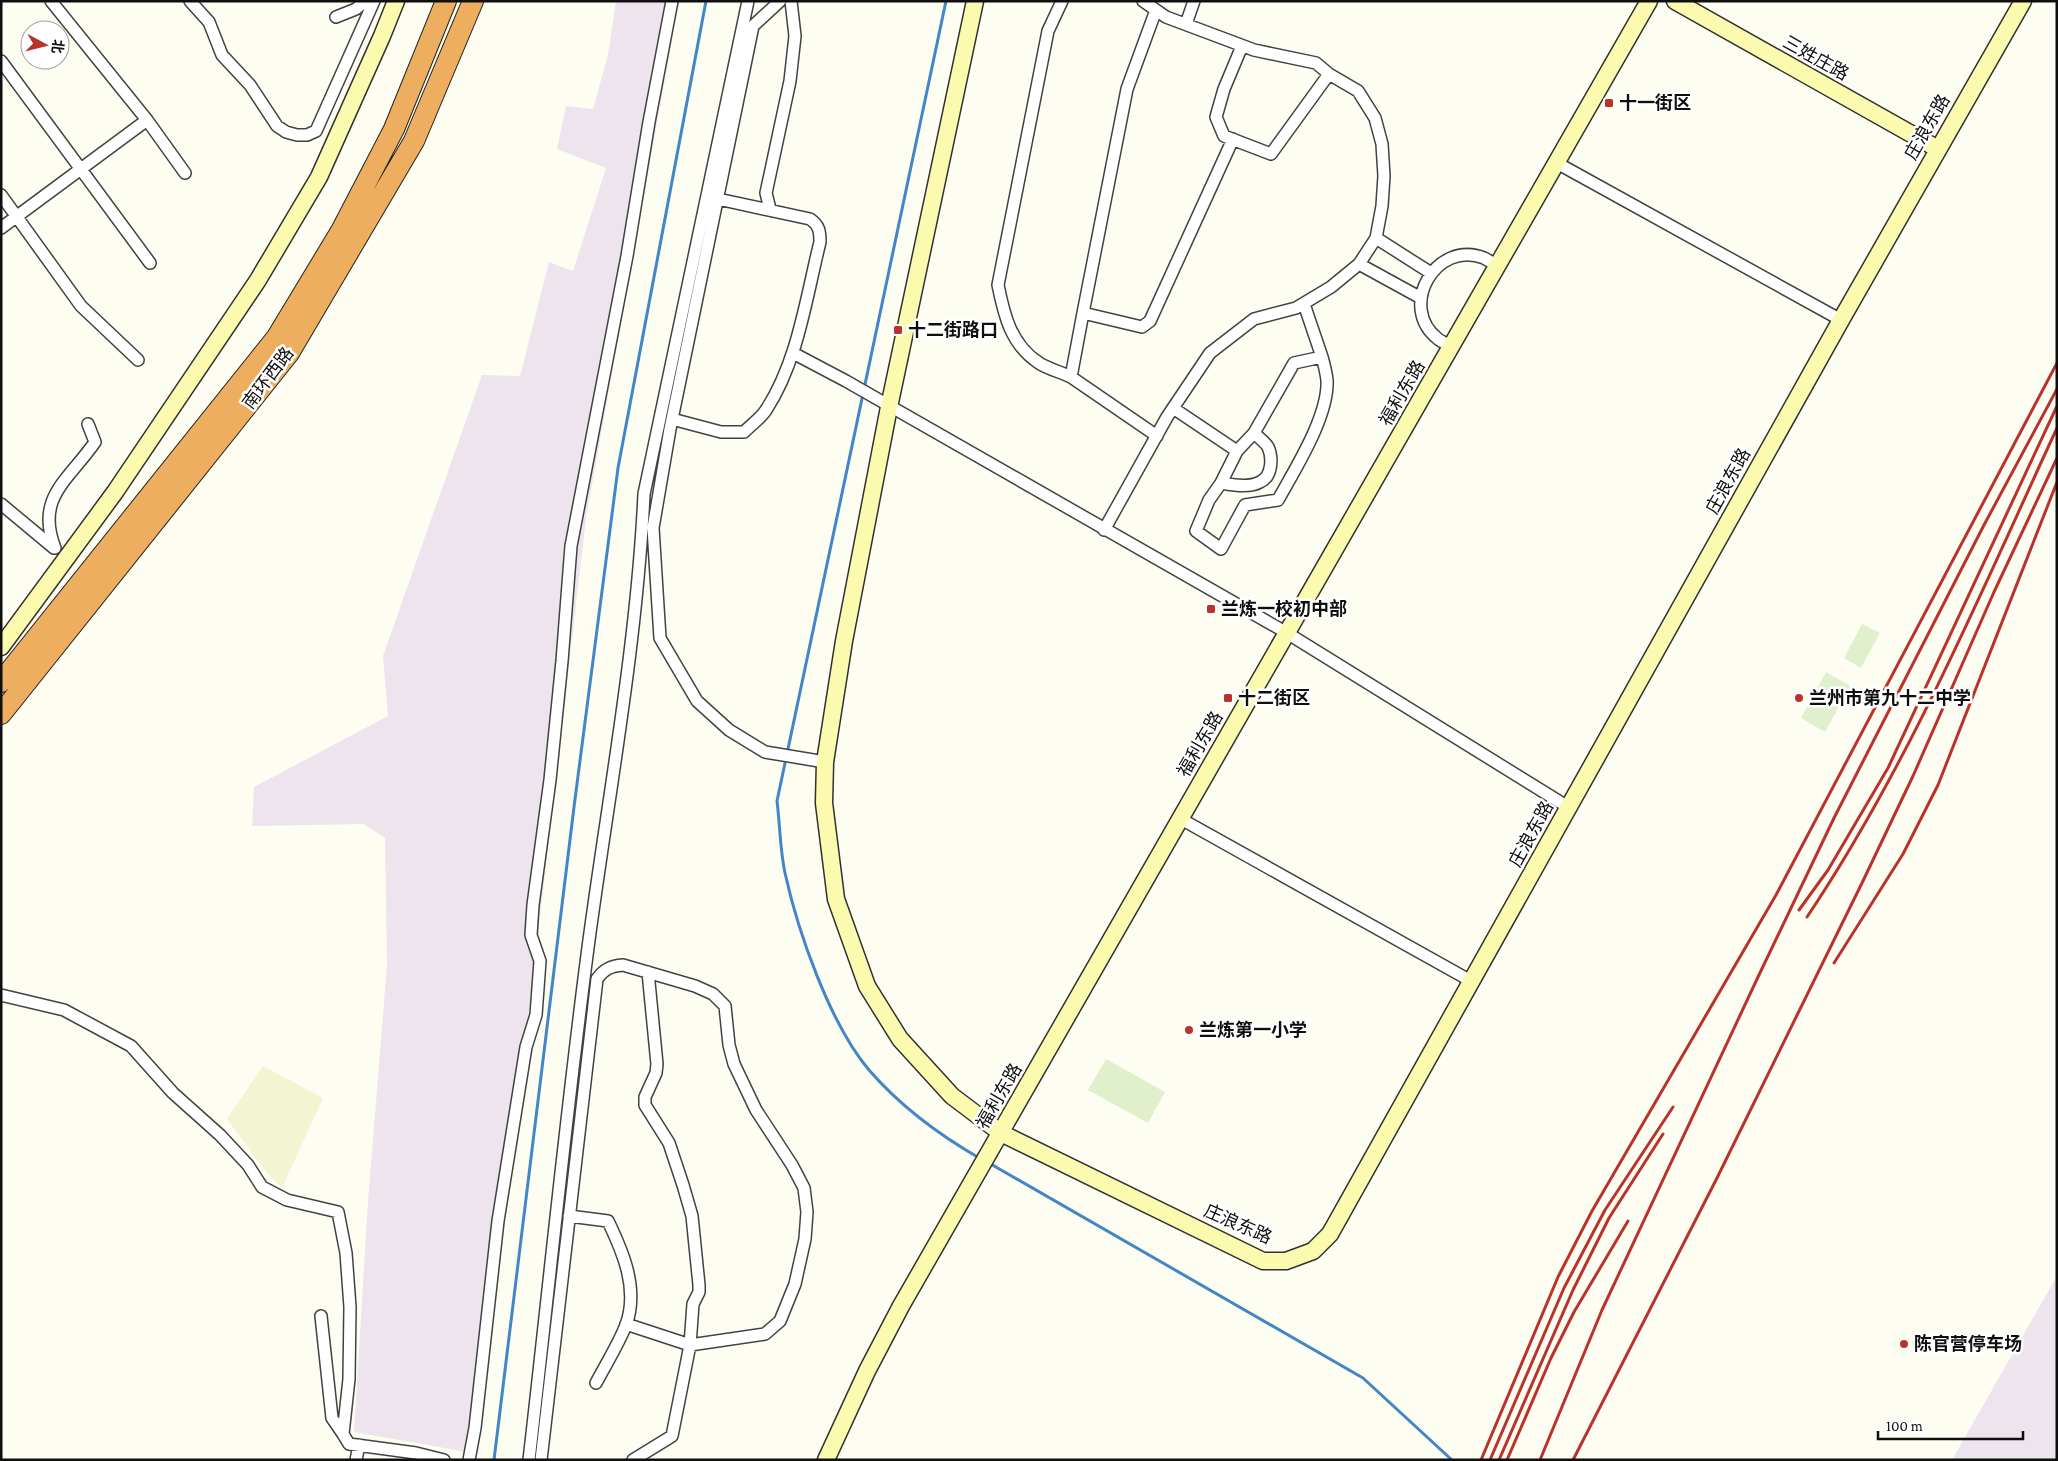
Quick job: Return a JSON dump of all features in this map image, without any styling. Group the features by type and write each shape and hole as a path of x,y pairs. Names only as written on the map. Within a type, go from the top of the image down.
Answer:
{"highway":[{"name":"南环西路","path":"1,682 277,337 341,231 394,129 446,1"},
{"name":"南环西路","path":"1,714 289,353 414,141 473,1"}],"street":[{"path":"51,1 147,120 184,173"},
{"path":"190,1 209,22 222,55 250,85 277,126 286,132 296,135 307,135 316,131 374,1"},
{"path":"336,17 356,9 365,1"},
{"path":"1,646 61,554 115,492 258,280 319,177 396,1"},
{"path":"469,1460 475,1428 498,1221 526,1047 536,1015 540,961 531,935 533,904 552,760 571,546 627,256 649,122 672,1"},
{"path":"529,1460 575,1053 590,937 623,717 641,563 644,494 748,1"},
{"path":"780,1 753,26 672,419 653,528 660,638 697,701 729,730 765,752 826,762"},
{"path":"770,209 766,193 790,81 795,36 791,1"},
{"name":"庄浪东路","path":"975,1 884,404 844,641 826,762 824,803 836,899 867,986 900,1039 952,1096 999,1137 1263,1261 1286,1261 1313,1251 1330,1234 1841,320 2023,1"},
{"path":"1062,1 1048,31 998,285 1004,315 1018,345 1039,362 1071,377 1156,436"},
{"path":"1104,530 1156,436 1210,353 1254,319 1296,308 1304,304 1331,287 1359,264 1376,238 1382,206 1384,176 1382,144 1375,118 1358,91 1329,74 1316,63 1242,46 1166,17 1143,1"},
{"path":"1186,24 1194,1"},
{"name":"福利东路","path":"826,1460 863,1380 901,1306 979,1173 1649,1"},
{"name":"三姓庄路","path":"1675,1 1938,149"},
{"path":"1071,377 1127,89 1156,10"},
{"path":"1242,46 1224,89 1216,117 1224,136 1271,154 1329,74"},
{"path":"1,61 150,263"},
{"path":"1,228 147,120"},
{"path":"1082,313 1142,327 1150,321 1233,139"},
{"path":"1557,163 1841,320"},
{"path":"1,195 81,306 138,360"},
{"path":"672,419 721,432 744,432 765,412 782,381 793,354 820,242 820,232 817,224 810,219 718,199"},
{"path":"1376,238 1432,273"},
{"path":"1451,346 1437,338 1427,326 1421,310 1421,298 1427,279 1437,266 1451,258 1467,255 1483,258 1497,266"},
{"path":"1359,264 1421,298"},
{"path":"1304,304 1322,357 1327,381 1323,412 1278,500 1245,505 1221,548 1196,532 1209,500 1221,483 1237,451 1254,433 1294,362 1322,357"},
{"path":"793,354 846,381 1287,633 1568,807"},
{"path":"1173,408 1237,451"},
{"path":"61,554 49,525 50,507 62,481 80,464 95,442 88,424"},
{"path":"1221,483 1243,486 1259,483 1270,472 1271,460 1268,447 1254,433"},
{"path":"1270,472 1288,483"},
{"path":"1,504 61,554"},
{"path":"1181,819 1471,981"},
{"path":"542,1460 597,979 602,971 614,966 633,966 695,986 713,994 725,1006 729,1045 734,1064 756,1110 792,1165 804,1188 807,1212 805,1239 795,1284 780,1321 766,1334 690,1345 626,1324"},
{"path":"633,1460 672,1436 690,1345 693,1304 699,1292 692,1216 669,1143 645,1105 645,1097 656,1073 657,1064 648,972"},
{"path":"1,996 64,1010 131,1046 173,1094 220,1135 243,1159 262,1187 287,1200 338,1212 346,1253 350,1307 349,1379 343,1434"},
{"path":"569,1216 608,1221 622,1250 630,1282 630,1305 626,1324 596,1383"},
{"path":"321,1316 332,1418 349,1444 416,1453 444,1460"},
{"path":"356,1460 359,1446"}],"shaded area":[{"path":"616,1 679,1 586,518 478,1454 354,1432 368,1202 387,965 385,838 364,824 252,826 254,787 388,716 383,656 482,375 520,376 549,262 573,271 606,168 557,149 566,106 593,109 608,55"},
{"path":"2057,1276 2057,1460 1952,1460"}],"green space":[{"path":"1862,624 1880,633 1861,668 1844,658"},
{"path":"1826,672 1850,686 1825,732 1801,718"},
{"path":"1106,1059 1165,1092 1148,1123 1088,1090"},
{"path":"263,1066 323,1098 282,1188 267,1173 227,1119"}],"waterway":[{"path":"494,1460 574,807 618,468 706,1"},
{"path":"946,1 777,801 785,873 798,922 817,976 841,1028 869,1070 894,1096 936,1130 981,1159"},
{"path":"989,1163 1363,1378 1452,1460"}],"railway":[{"path":"1481,1460 1558,1277 1592,1211 1776,895 2057,363"},
{"path":"1540,1460 1602,1310 1834,818 1984,525 2057,389"},
{"path":"1799,910 1828,870 1888,768 2057,406"},
{"path":"1807,917 1844,859 1911,739 1971,616 2057,428"},
{"path":"1573,1460 1717,1178 1862,883 1913,776 1994,592 2057,458"},
{"path":"1834,963 1903,854 1938,785 2057,482"},
{"path":"1490,1460 1564,1288 1605,1210 1673,1107"},
{"path":"1499,1460 1573,1290 1609,1218 1663,1134"},
{"path":"1507,1460 1551,1358 1574,1312 1628,1221"}],"place":[{"name":"十一街区","path":"1609,103"},
{"name":"十二街路口","path":"898,330"},
{"name":"兰炼一校初中部","path":"1211,609"},
{"name":"十二街区","path":"1228,698"},
{"name":"兰州市第九十二中学","path":"1799,698"},
{"name":"兰炼第一小学","path":"1189,1030"},
{"name":"陈官营停车场","path":"1904,1344"}]}
